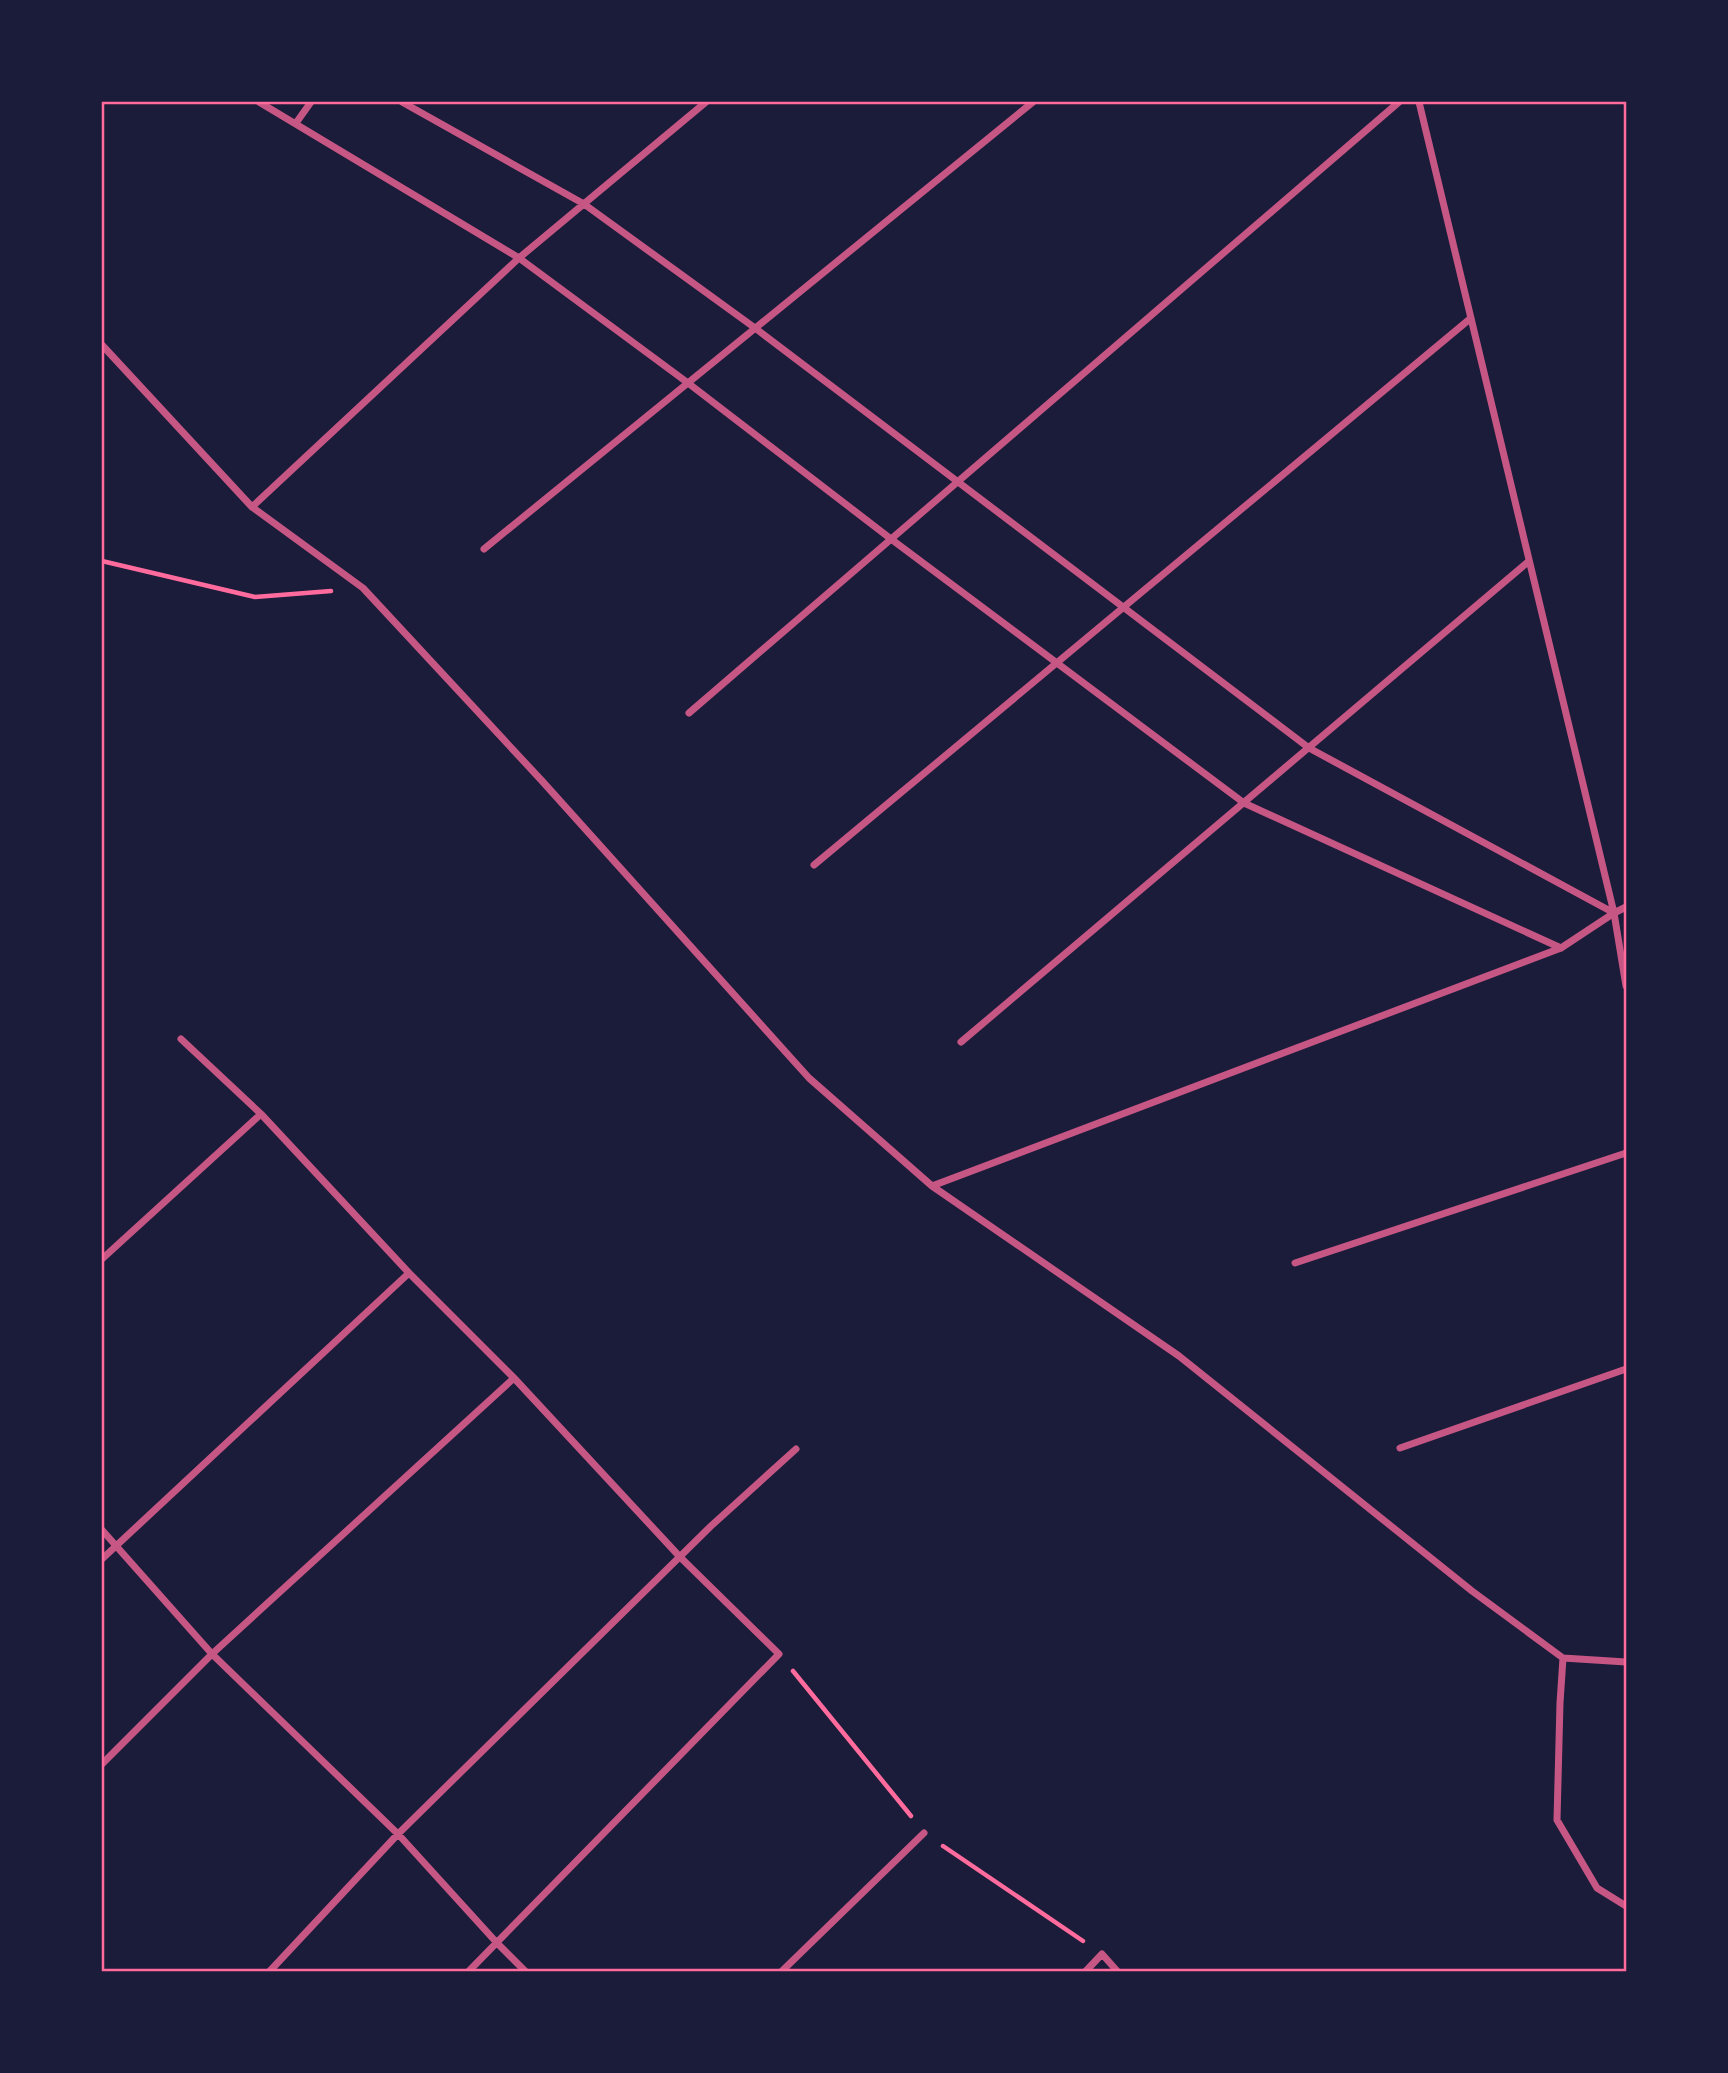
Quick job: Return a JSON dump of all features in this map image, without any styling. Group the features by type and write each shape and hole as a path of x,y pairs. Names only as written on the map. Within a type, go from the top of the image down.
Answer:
{"street":[{"path":"259,102 519,258 1244,803 1561,948"},
{"path":"296,123 311,102"},
{"path":"402,102 584,204 755,328 1309,748 1614,913"},
{"path":"252,507 519,258 706,102"},
{"path":"484,549 1033,102"},
{"path":"689,713 1399,102"},
{"path":"1419,102 1614,913 1626,986"},
{"path":"814,865 1471,318"},
{"path":"102,345 252,507 363,589 543,782 809,1078 932,1186 1179,1356 1472,1591 1563,1658 1626,1662"},
{"path":"961,1042 1529,562"},
{"path":"932,1186 1561,948 1626,907"},
{"path":"181,1039 261,1114 409,1273 514,1378 680,1557 779,1654 468,1972"},
{"path":"102,1259 261,1114"},
{"path":"1295,1263 1626,1153"},
{"path":"102,1559 409,1273"},
{"path":"1400,1448 1626,1368"},
{"path":"102,1765 212,1654 514,1378"},
{"path":"269,1972 398,1834 680,1557 796,1449"},
{"path":"102,1530 212,1654 398,1834 526,1972"},
{"path":"1563,1658 1557,1819 1597,1888 1626,1906"},
{"path":"781,1972 924,1833"},
{"path":"1084,1972 1102,1954 1118,1972"}],"path":[{"path":"102,561 255,597 363,589"}]}
